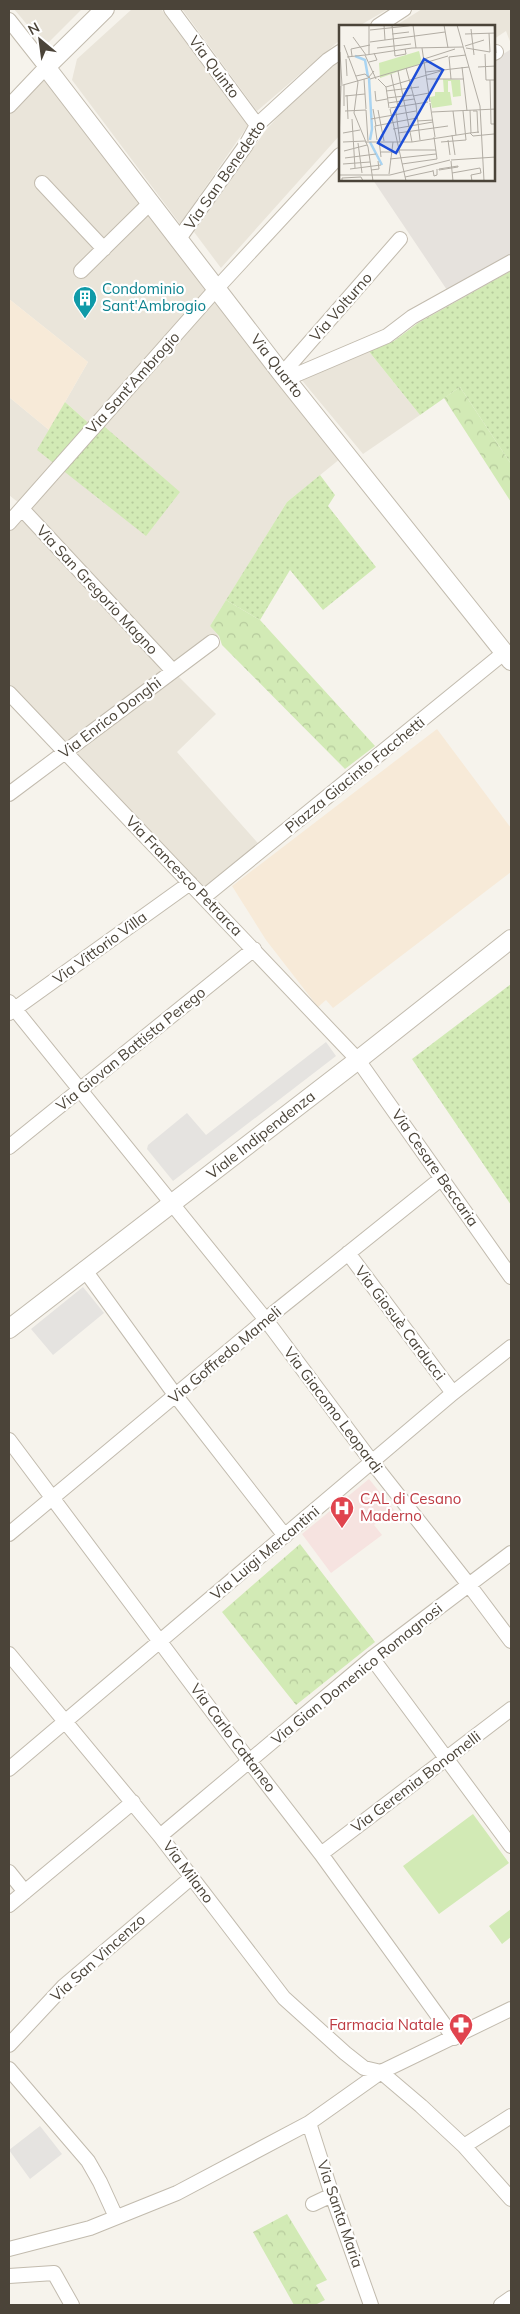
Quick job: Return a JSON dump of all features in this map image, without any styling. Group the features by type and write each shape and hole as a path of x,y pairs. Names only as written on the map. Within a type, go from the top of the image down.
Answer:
{"street":[{"path":"9,106 106,9"},
{"name":"Via Quinto","path":"171,9 257,125"},
{"path":"380,25 404,9"},
{"path":"9,20 46,67"},
{"name":"Via San Benedetto","path":"178,240 246,145 257,125 328,60 339,53"},
{"name":"Via Quarto","path":"46,67 284,377 508,657"},
{"name":"Via Sant'Ambrogio","path":"9,523 217,288 339,156"},
{"path":"42,183 104,249"},
{"path":"81,271 147,206"},
{"name":"Via Volturno","path":"284,377 400,239"},
{"path":"284,377 387,336 412,317 511,262"},
{"name":"Via San Gregorio Magno","path":"22,509 173,671"},
{"name":"Via Enrico Donghi","path":"9,794 212,642"},
{"name":"Piazza Giacinto Facchetti","path":"204,897 508,657"},
{"name":"Via Francesco Petrarca","path":"9,693 358,1060"},
{"name":"Via Vittorio Villa","path":"11,1008 190,883"},
{"name":"Viale Indipendenza","path":"11,1322 173,1203 511,939"},
{"name":"Via Giovan Battista Perego","path":"9,1147 254,950"},
{"name":"Via Giacomo Leopardi","path":"11,1008 173,1203 266,1320 372,1462 511,1641"},
{"name":"Via Cesare Beccaria","path":"358,1060 511,1277"},
{"name":"Via Goffredo Mameli","path":"9,1534 266,1320 442,1178"},
{"name":"Via Giosuè Carducci","path":"348,1254 453,1393"},
{"path":"84,1269 176,1396 285,1536"},
{"name":"Via Luigi Mercantini","path":"9,1769 159,1640 453,1393 511,1347"},
{"name":"Via Carlo Cattaneo","path":"9,1440 321,1854 454,2038"},
{"name":"Via Gian Domenico Romagnosi","path":"160,1836 372,1658 511,1553"},
{"name":"Via Milano","path":"9,1654 133,1802 284,1998 364,2068 381,2072"},
{"path":"372,1658 511,1846"},
{"name":"Via Geremia Bonomelli","path":"321,1854 511,1709"},
{"path":"9,1905 133,1802"},
{"path":"9,1872 25,1892"},
{"name":"Via San Vincenzo","path":"9,2045 64,1986 192,1877"},
{"path":"9,2249 90,2228 177,2193 309,2123 381,2072 511,2009"},
{"path":"9,2069 88,2161 116,2217"},
{"path":"381,2072 464,2146 511,2199"},
{"path":"464,2146 511,2116"},
{"name":"Via Santa Maria","path":"309,2123 371,2305"},
{"path":"313,2204 332,2195"},
{"path":"9,2276 54,2273 72,2305"},
{"path":"501,2305 511,2298"}],"shaded area":[{"path":"14,9 82,9 45,46"},
{"path":"132,9 161,9 249,124 180,224 72,80 77,59"},
{"path":"182,9 388,9 361,25 339,25 339,41 257,111"},
{"path":"422,9 511,9 511,44 506,31 495,38 495,25 397,25"},
{"path":"511,49 511,254 447,290 374,181 495,181 495,59"},
{"path":"339,63 339,136 221,268 194,232 266,130 309,82"},
{"path":"46,67 346,454 287,502 210,626 219,636 173,671 216,714 177,752 264,850 204,897 9,693 9,523 24,507 9,495 9,397 49,430 38,450 93,427 65,402 88,362 9,299 9,106"},
{"path":"9,299 88,362 49,430 9,397"},
{"path":"367,349 420,415 363,454 300,378"},
{"path":"437,729 511,828 511,872 333,1008 326,1000 318,1007 266,940 232,886"},
{"path":"326,1042 336,1056 173,1181 147,1149 148,1145 187,1113 206,1135"},
{"path":"83,1287 104,1313 53,1355 31,1329"},
{"name":"CAL di Cesano Maderno","path":"369,1479 394,1510 374,1525 382,1535 331,1573 302,1534"},
{"path":"40,2126 62,2154 30,2179 9,2150"}],"green space":[{"path":"511,271 511,464 460,387 420,415 367,349 394,341 418,323"},
{"path":"460,387 511,464 511,502 444,398"},
{"path":"65,402 93,427 98,421 180,492 146,536 37,450"},
{"path":"320,475 335,495 328,506 376,567 323,610 290,570 260,620 226,600 287,502"},
{"path":"226,600 260,620 375,746 345,769 222,645 219,636 210,626"},
{"path":"511,984 511,1205 412,1059"},
{"path":"300,1544 375,1642 296,1705 222,1612"},
{"path":"473,1814 509,1863 439,1914 403,1866"},
{"path":"511,1909 511,1937 502,1944 489,1926"},
{"path":"287,2214 327,2280 316,2285 325,2300 315,2305 294,2305 253,2232"}],"place":[{"name":"Condominio Sant'Ambrogio","path":"85,319"},
{"name":"CAL di Cesano Maderno","path":"342,1529"},
{"name":"Farmacia Natale","path":"461,2046"}]}
